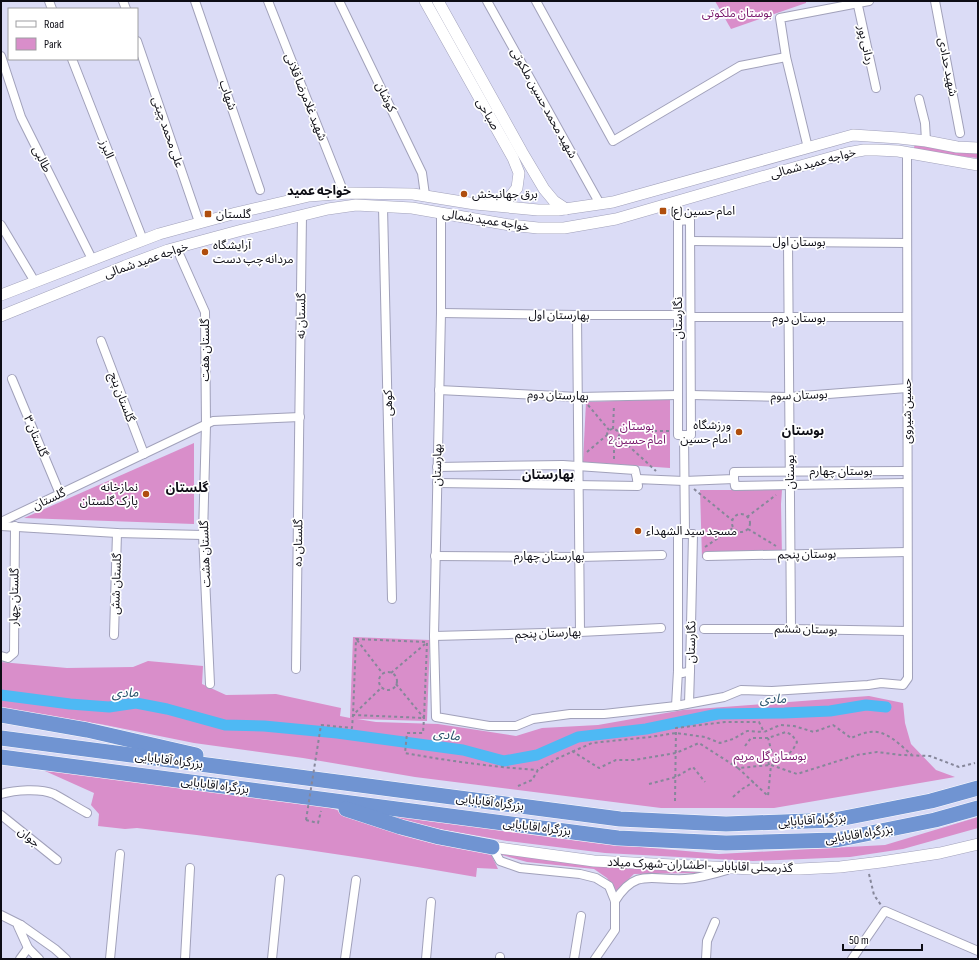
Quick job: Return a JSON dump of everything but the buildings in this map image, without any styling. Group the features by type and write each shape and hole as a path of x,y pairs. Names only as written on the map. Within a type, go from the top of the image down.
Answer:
{"highway":[{"path":"1,715 87,730 281,775"},
{"name":"بزرگراه آقابابایی","path":"1,738 620,819 726,824 834,820 931,802 978,788"},
{"path":"1,757 95,770"},
{"path":"1,766 95,770"},
{"name":"بزرگراه اقابابایی","path":"95,770 316,800 618,838 726,844 836,840 935,820 978,808"},
{"path":"316,800 401,827 439,837 492,847"}],"main road":[{"name":"صباحی","path":"425,1 500,123 544,188 554,201 566,209"},
{"name":"صباحی","path":"438,1 500,123 519,173 517,188 509,198 501,201 475,204"},
{"name":"خواجه عمید شمالی","path":"1,295 159,234 199,222 309,196 344,193 405,194 475,204 538,210 566,209 613,202 853,135 926,141 957,147 978,148"},
{"path":"906,139 907,153"},
{"name":"خواجه عمید شمالی","path":"1,316 168,250 306,214 356,205 412,208 524,227 564,228 616,219 847,153 864,150 907,153 978,165"},
{"path":"306,214 309,196"},
{"name":"گذرمحلی اقابابایی-اطشاران-شهرک میلاد","path":"492,847 594,861 732,868 800,869 866,864 940,853 978,844"}],"street":[{"name":"شهاب","path":"195,1 260,190"},
{"name":"شهید غلامرضا قلانی","path":"268,1 344,193"},
{"name":"کوشان","path":"339,1 422,173 425,196"},
{"name":"شهید محمد حسین ملکوتی","path":"487,1 600,204"},
{"path":"536,1 613,141 740,66 786,57"},
{"path":"808,148 786,57 780,18 857,2 869,1"},
{"name":"شهید حدادی","path":"935,1 960,133"},
{"name":"ردانی پور","path":"857,2 876,88"},
{"name":"علی محمد چیتی","path":"138,44 199,222"},
{"name":"طالبی","path":"1,56 21,117 92,260"},
{"name":"البرز","path":"72,60 143,240"},
{"path":"919,99 925,123 926,141"},
{"name":"حسین شیروی","path":"689,703 724,697 741,690 772,691 881,683 903,685 908,678 906,471 907,153"},
{"name":"نگارستان","path":"678,201 678,395 684,481 685,534"},
{"name":"کوهی","path":"383,207 392,599"},
{"name":"گلستان نه","path":"300,417 306,214"},
{"name":"بهارستان","path":"441,214 441,313 434,636 436,717 489,726 516,726 533,719 570,714 604,714 676,706"},
{"path":"678,221 690,220 691,317 691,435 680,434"},
{"path":"1,224 35,282"},
{"name":"بوستان اول","path":"690,241 907,243"},
{"name":"بوستان","path":"788,242 791,629"},
{"name":"گلستان هفت","path":"180,256 205,312 206,425"},
{"name":"بهارستان اول","path":"441,313 678,315"},
{"path":"577,315 579,397 578,486 580,632"},
{"name":"بوستان دوم","path":"691,317 907,317"},
{"name":"گلستان پنج","path":"101,341 144,454"},
{"name":"گلستان ۳","path":"12,379 60,494"},
{"name":"بوستان سوم","path":"691,395 789,397 907,388"},
{"name":"بهارستان دوم","path":"439,390 579,397 678,395"},
{"name":"گلستان","path":"1,522 213,421 300,417"},
{"name":"گلستان ده","path":"296,669 300,417"},
{"name":"گلستان هشت","path":"206,425 203,535 210,684"},
{"path":"437,467 578,463 614,469 636,470 638,486 437,483"},
{"name":"بوستان چهارم","path":"906,471 734,472 734,479 735,486 907,483"},
{"name":"بوستان چهارم","path":"637,479 684,481 734,479"},
{"path":"1,526 117,533 203,535"},
{"name":"گلستان چهار","path":"1,656 8,658 14,653 15,526"},
{"name":"گلستان شش","path":"114,635 117,533"},
{"name":"نگارستان","path":"678,534 693,534 692,556 690,672 683,674 678,671 678,534"},
{"name":"بوستان پنجم","path":"707,556 907,552"},
{"name":"بهارستان چهارم","path":"435,556 579,557 662,555"},
{"name":"بهارستان پنجم","path":"434,636 662,628"},
{"name":"بوستان ششم","path":"704,629 908,631"},
{"path":"678,671 676,706 689,703 690,672"},
{"path":"1,794 10,791 26,790 52,794 87,813"},
{"name":"جوان","path":"1,815 57,860"},
{"path":"492,847 500,861 520,868 580,874 596,878 609,886 615,901 615,930 595,959"},
{"path":"110,959 120,854"},
{"path":"185,959 190,868"},
{"path":"615,901 622,890 635,880 656,877 684,879 711,875 732,868"},
{"path":"272,959 280,879"},
{"path":"345,959 356,880"},
{"path":"426,959 431,902"},
{"path":"852,959 885,911 978,951"},
{"path":"1,915 21,925 55,949 66,959"},
{"path":"574,959 581,916"},
{"path":"706,959 707,941 715,922"},
{"path":"21,925 18,926 28,948 39,959"},
{"path":"20,959 28,948"}],"path":[{"path":"613,429 614,396"},
{"path":"579,397 610,430"},
{"path":"578,463 608,435 610,430 613,429 618,431 680,434"},
{"path":"618,431 619,437 666,480"},
{"path":"608,435 609,439 614,441"},
{"path":"614,441 619,437"},
{"path":"614,441 614,469"},
{"path":"684,481 732,520 733,528 740,533 748,529 750,523 745,515 739,514 732,520"},
{"path":"747,517 790,484"},
{"path":"692,556 733,528"},
{"path":"748,529 790,554"},
{"path":"391,673 434,636"},
{"path":"356,639 427,642"},
{"path":"356,639 383,674"},
{"path":"316,800 318,823 306,820 321,725 352,728 356,639"},
{"path":"427,642 423,733 407,733 405,753 508,768 538,770"},
{"path":"385,672 391,673 397,679 396,684 390,690 387,690 380,685 379,679 385,672"},
{"path":"396,684 424,718"},
{"path":"353,715 382,687"},
{"path":"353,715 424,718"},
{"path":"675,801 676,728 725,722 759,722 764,732"},
{"path":"518,786 532,780 538,770 572,751 592,743 676,733 705,737 720,743 734,739 747,731 764,732 780,725 794,726 814,732 833,725 851,738 869,732 879,732 893,738 913,755"},
{"path":"745,746 751,738 768,738 786,732 792,735 797,742 794,749 787,756 780,758 772,753 768,738"},
{"path":"572,751 599,768 616,760 634,760 676,753 699,743 738,768 768,796 770,765 767,756 771,751"},
{"path":"738,768 770,765 797,774 857,755 877,752 930,756 959,767 975,764"},
{"path":"649,784 676,777 693,767 705,782"},
{"path":"733,797 742,789 754,782"},
{"path":"866,864 874,896 885,911"}],"green space":[{"name":"بوستان ملکوتی","path":"715,1 806,1 806,3 731,29"},
{"path":"915,143 978,153 978,158 946,155 914,148"},
{"name":"بوستان امام حسین 2","path":"670,399 670,468 583,462 586,402"},
{"path":"194,443 194,524 24,518"},
{"path":"700,490 782,490 782,556 702,558"},
{"name":"بوستان گل مریم","path":"353,637 430,640 427,721 357,719 376,722 438,724 516,736 542,728 598,725 683,710 869,696 903,703 905,723 911,744 936,770 955,777 774,808 661,808 415,777 303,758 194,743 100,724 1,709 1,662 67,668 133,667 148,661 203,666 202,684 226,695 276,694 341,708 340,716 350,718"},
{"path":"45,771 122,777 322,805 375,823 489,850 498,869 477,868 476,877 349,856 222,838 137,828 125,829 98,826 99,814 91,805 94,793"},
{"path":"380,814 619,845 719,854 885,845 978,817 978,828 903,849 850,857 753,861 605,853 507,841 434,828"},
{"path":"498,851 711,870 699,873 634,874 616,891 607,878 594,869 527,862 502,855"}],"waterway":[{"name":"مادی","path":"1,695 70,704 109,707 136,703 167,709 225,725 264,726 337,733 463,750 504,761 537,755 578,737 646,729 718,714 830,711 866,705 886,707"}],"place":[{"name":"برق جهانبخش","path":"464,194"},
{"name":"امام حسین (ع)","path":"663,211"},
{"name":"گلستان","path":"208,214"},
{"name":"آرایشگاه مردانه چپ دست","path":"205,252"},
{"name":"ورزشگاه امام حسین","path":"739,432"},
{"name":"نمازخانه پارک گلستان","path":"146,494"},
{"name":"مسجد سید الشهداء","path":"638,531"}],"district":[{"name":"خواجه عمید","path":"319,190"},
{"name":"بوستان","path":"803,430"},
{"name":"بهارستان","path":"548,474"},
{"name":"گلستان","path":"187,487"}]}
